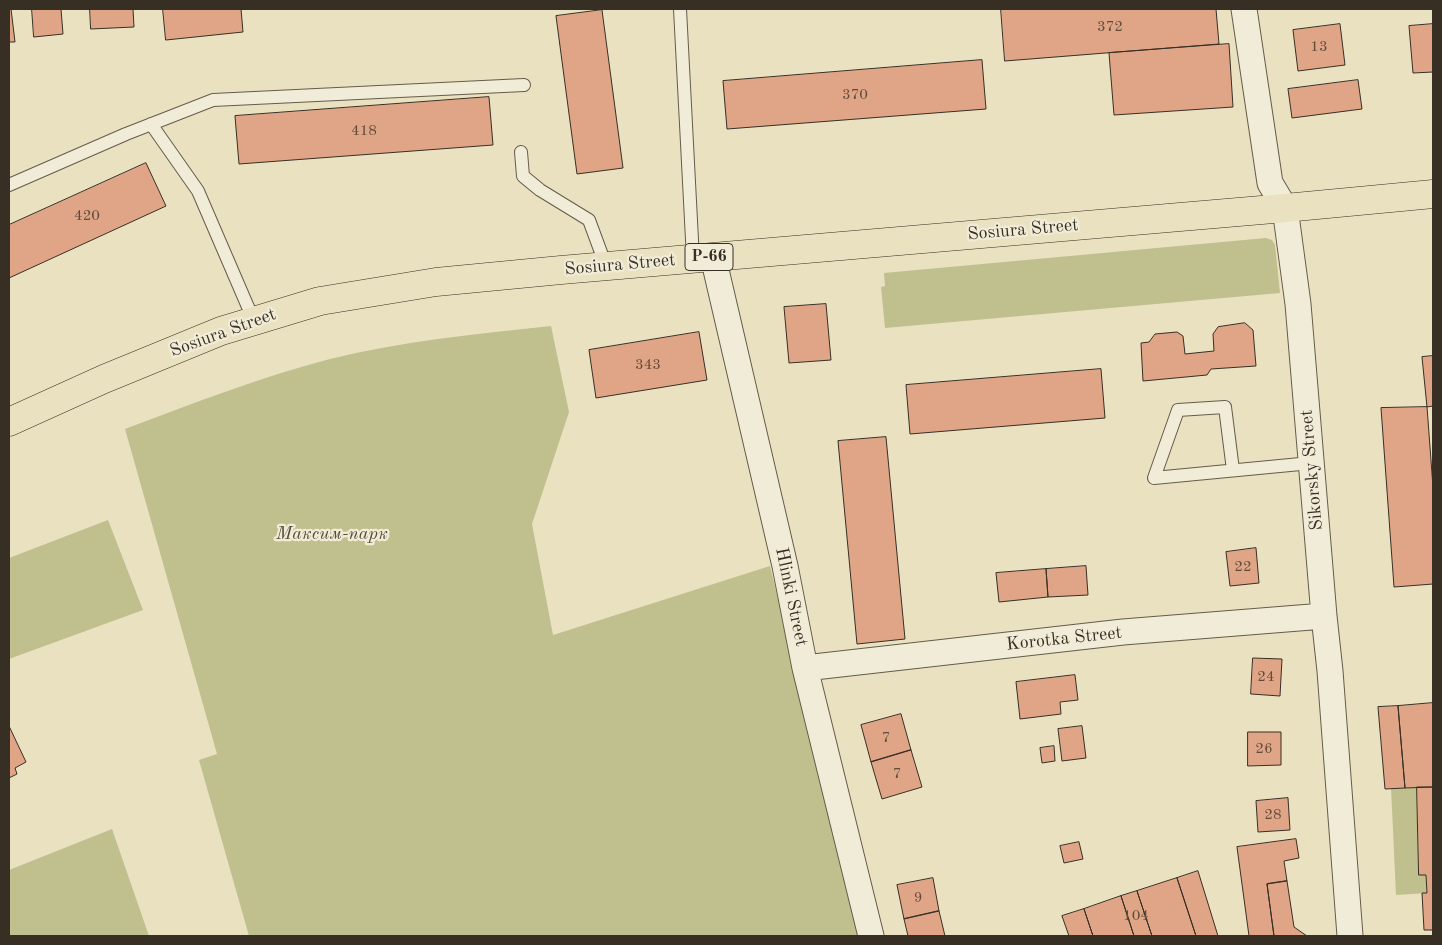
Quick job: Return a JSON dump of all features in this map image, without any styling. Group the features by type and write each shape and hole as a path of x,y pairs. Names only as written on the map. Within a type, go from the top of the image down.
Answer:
{"main road":[{"name":"Sosiura Street","path":"9,422 113,375 221,331 320,300 426,284 606,266 1433,194"}],"street":[{"name":"Sikorsky Street","path":"1244,9 1270,184 1285,208 1298,304 1330,671 1350,936"},
{"name":"Hlinki Street","path":"703,258 785,566 805,668 871,936"},
{"name":"Korotka Street","path":"805,668 1123,632 1324,616"}],"lane":[{"path":"680,9 703,258"},
{"path":"9,185 151,124 213,100 524,85"},
{"path":"151,124 198,191 254,321"},
{"path":"521,152 523,176 540,190 589,220 606,266"},
{"path":"1233,470 1225,407 1178,410 1154,478 1311,463"}],"green space":[{"path":"1266,238 1272,240 1275,245 1280,293 885,328 881,287 885,286 884,273"},
{"name":"Максим-парк","path":"551,326 569,412 532,524 553,635 770,566 860,936 249,936 199,760 217,754 125,429 252,382 330,359 384,347"},
{"path":"108,520 143,610 9,659 9,558"},
{"path":"1417,787 1419,875 1426,875 1427,893 1396,895 1391,788"},
{"path":"112,829 149,936 9,936 9,870"}],"building":[{"path":"9,9 11,9 15,42 9,42"},
{"path":"32,9 61,9 63,34 34,37"},
{"path":"90,9 133,9 134,27 91,29"},
{"path":"163,9 241,9 243,32 166,40"},
{"path":"1001,9 1216,9 1219,44 1005,61"},
{"path":"602,10 623,168 577,174 556,16"},
{"path":"1340,24 1345,65 1298,71 1293,30"},
{"path":"1433,24 1433,72 1413,73 1409,26"},
{"path":"1229,44 1233,107 1114,115 1109,53"},
{"path":"982,60 986,109 727,129 723,81"},
{"path":"1358,80 1362,109 1292,118 1288,89"},
{"path":"489,97 493,145 239,164 235,116"},
{"path":"146,163 166,206 9,278 9,225"},
{"path":"826,304 831,360 789,363 784,307"},
{"path":"1245,323 1253,330 1256,366 1211,369 1207,375 1143,381 1141,343 1149,342 1155,334 1177,332 1183,336 1185,354 1214,351 1213,334 1218,327"},
{"path":"699,332 707,380 596,398 589,350"},
{"path":"1433,356 1433,406 1427,407 1422,357"},
{"path":"1101,369 1105,418 910,434 906,385"},
{"path":"1427,407 1433,487 1433,584 1394,587 1381,408"},
{"path":"886,437 905,639 857,644 838,441"},
{"path":"1256,548 1259,583 1230,586 1226,552"},
{"path":"1086,566 1088,595 1048,597 1046,569"},
{"path":"1046,569 1048,597 999,602 996,573"},
{"path":"1253,658 1282,659 1280,696 1251,694"},
{"path":"1075,675 1078,700 1060,702 1061,714 1020,719 1016,682"},
{"path":"1433,703 1433,787 1405,788 1398,706"},
{"path":"1398,706 1405,788 1385,789 1378,707"},
{"path":"901,714 911,750 871,762 861,725"},
{"path":"9,726 26,762 15,768 17,774 9,778"},
{"path":"1082,726 1086,758 1062,761 1058,729"},
{"path":"1248,732 1281,732 1281,765 1248,766"},
{"path":"1054,746 1055,761 1042,763 1040,748"},
{"path":"911,750 922,787 882,799 871,762"},
{"path":"1417,787 1433,787 1433,930 1424,930 1422,893 1427,893 1426,875 1419,875"},
{"path":"1288,798 1290,830 1258,832 1256,801"},
{"path":"1296,839 1299,858 1284,861 1287,881 1267,884 1274,936 1249,936 1237,847"},
{"path":"1079,842 1083,859 1064,863 1060,846"},
{"path":"1198,871 1218,936 1196,936 1177,878"},
{"path":"933,878 939,911 904,919 897,885"},
{"path":"1177,878 1196,936 1152,936 1137,891"},
{"path":"1287,881 1294,927 1307,936 1274,936 1267,884"},
{"path":"1137,891 1152,936 1134,936 1121,896"},
{"path":"1121,896 1134,936 1093,936 1084,909"},
{"path":"1084,909 1093,936 1069,936 1062,916"},
{"path":"939,911 945,936 908,936 904,919"}]}
